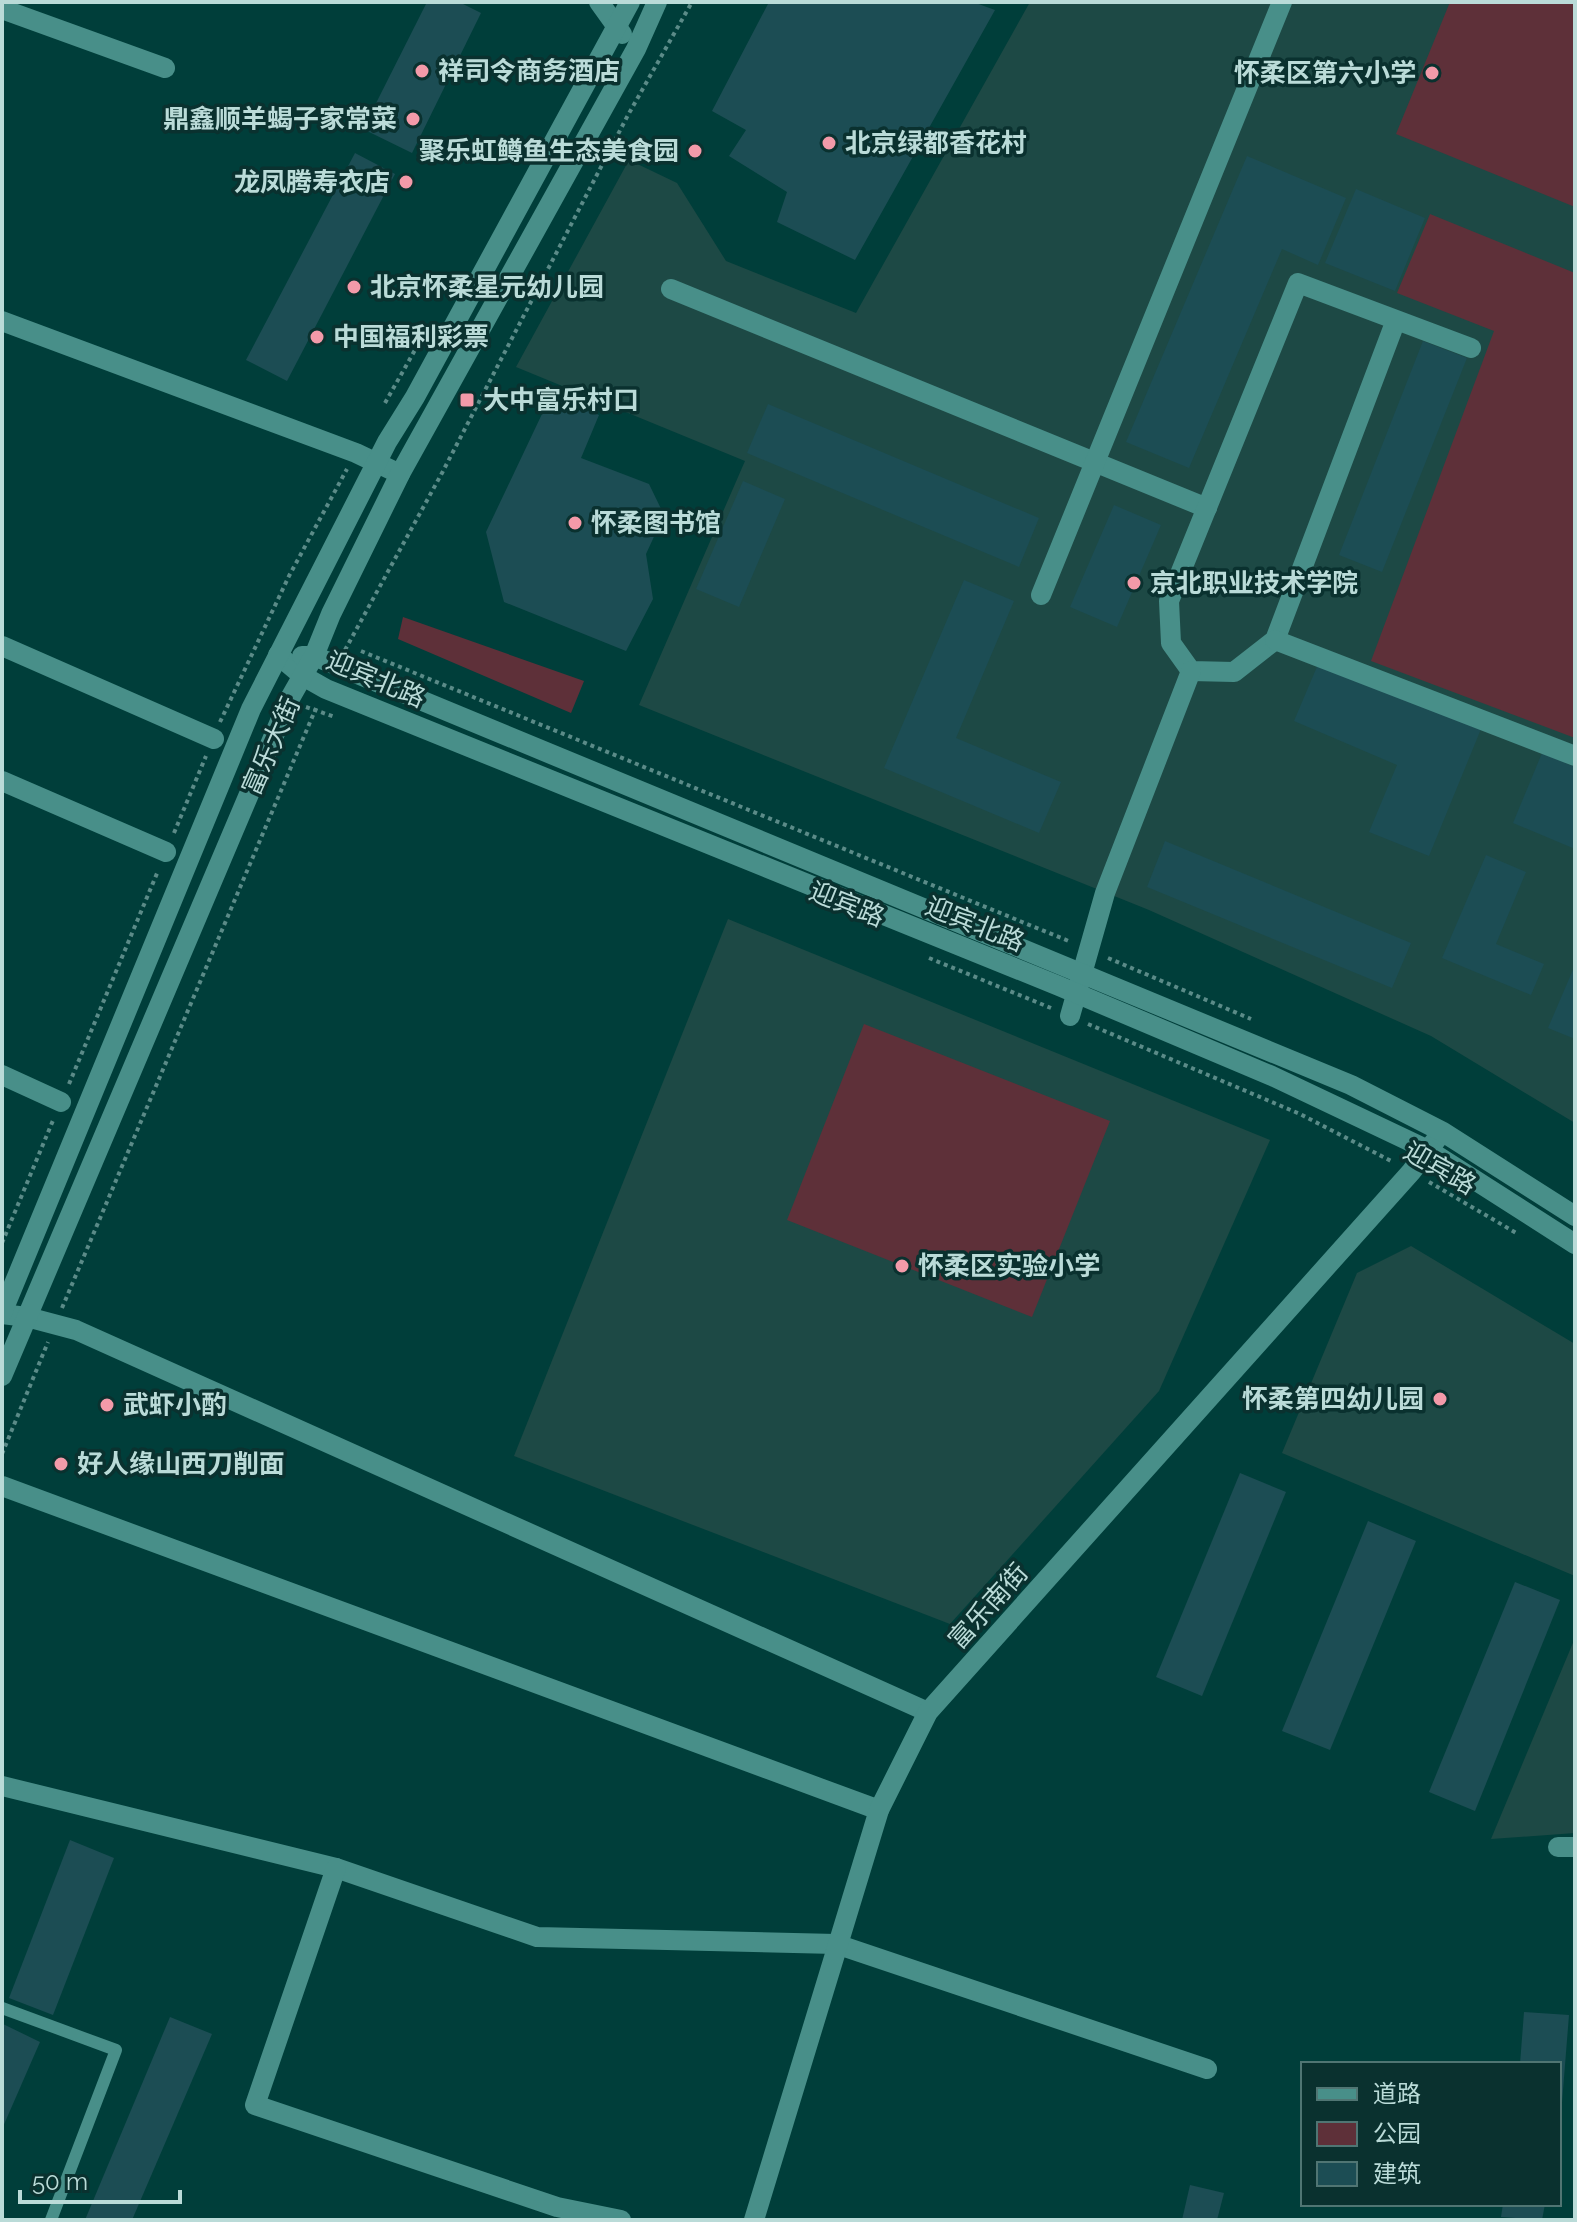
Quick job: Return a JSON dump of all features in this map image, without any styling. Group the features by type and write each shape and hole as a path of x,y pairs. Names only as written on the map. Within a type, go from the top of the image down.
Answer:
{"street":[{"path":"599,2 616,28 636,49"},
{"name":"富乐大街","path":"2,1314 263,686 377,463 630,2"},
{"name":"富乐大街","path":"2,1376 289,700 314,656 331,614 400,474 636,49 657,2"},
{"path":"1041,595 1282,2"},
{"path":"2,9 165,68"},
{"path":"1191,671 1171,643 1169,601 1298,283 1471,348"},
{"path":"671,289 1207,508"},
{"path":"1191,671 1234,672 1275,640 1396,320"},
{"path":"2,321 400,474"},
{"path":"1275,640 1575,756"},
{"path":"2,646 214,739"},
{"name":"迎宾北路","path":"278,655 314,656 1080,984 1428,1150 1575,1244"},
{"name":"迎宾北路","path":"278,655 303,676 326,689 1080,984 1351,1085 1443,1132 1575,1216"},
{"path":"1070,1016 1105,893 1191,671"},
{"path":"2,781 166,852"},
{"path":"2,1075 61,1102"},
{"name":"富乐南街","path":"754,2220 879,1810 928,1712 1411,1172 1443,1132"},
{"path":"2,1314 27,1317 91,1336 928,1712"},
{"path":"2,1486 879,1810"},
{"path":"2,1786 336,1868 537,1937 836,1944 1207,2069"},
{"path":"336,1868 255,2105 557,2207 621,2220"}],"lane":[{"path":"2,2008 116,2050 51,2220"}],"path":[{"path":"338,666 628,115 692,2"},
{"path":"260,639 263,686"},
{"name":"富乐大街","path":"2,1454 326,689"},
{"path":"289,700 343,720"},
{"name":"迎宾路","path":"921,955 1300,1114 1411,1172 1526,1239"}],"shaded area":[{"name":"京北职业技术学院","path":"1030,2 1575,2 1575,1123 1431,1036 1149,910 639,705 745,461 516,367 629,160 677,183 726,261 856,313"},
{"name":"怀柔区实验小学","path":"728,919 1270,1140 1159,1391 950,1624 514,1456"},
{"name":"怀柔第四幼儿园","path":"1411,1246 1575,1344 1575,1576 1282,1453 1357,1273"},
{"path":"1575,1638 1575,1833 1491,1839"}],"green space":[{"path":"1450,2 1575,2 1575,207 1396,134"},
{"path":"1430,214 1575,273 1575,738 1371,661 1494,331 1397,293"},
{"path":"403,617 584,681 571,713 398,639"},
{"path":"864,1024 1110,1121 1032,1317 787,1220"}],"building":[{"name":"祥司令商务酒店","path":"427,2 459,2 481,13 412,153 363,129"},
{"name":"北京绿都香花村","path":"769,2 973,2 995,10 855,260 777,222 787,192 729,156 746,130 712,111"},
{"path":"355,153 395,174 287,381 246,360"},
{"path":"1247,156 1346,198 1318,265 1282,249 1189,468 1126,442"},
{"path":"1356,189 1425,218 1395,291 1325,263"},
{"path":"1423,341 1467,358 1382,572 1339,555"},
{"name":"怀柔图书馆","path":"551,395 599,415 581,458 649,484 664,515 646,554 653,599 626,651 504,602 486,532"},
{"path":"768,404 1039,518 1019,567 747,453"},
{"path":"743,481 785,499 739,607 696,589"},
{"path":"1114,505 1161,525 1117,627 1070,607"},
{"path":"964,580 1014,601 956,738 1061,782 1039,833 884,768"},
{"path":"1319,662 1481,729 1429,856 1369,832 1397,765 1294,721"},
{"path":"1542,753 1575,767 1575,849 1513,823"},
{"path":"1165,841 1411,943 1392,988 1147,887"},
{"path":"1486,855 1526,872 1496,944 1544,964 1531,995 1442,958"},
{"path":"1575,965 1575,1039 1548,1028"},
{"path":"1240,1473 1286,1492 1202,1696 1156,1677"},
{"path":"1368,1521 1416,1541 1330,1750 1282,1731"},
{"path":"1515,1582 1560,1600 1475,1811 1429,1792"},
{"path":"70,1840 114,1858 53,2015 9,1998"},
{"path":"1524,2012 1569,2015 1561,2115 1561,2062 1520,2062"},
{"path":"170,2017 212,2034 132,2220 85,2220"},
{"path":"3,2024 40,2042 2,2129 2,2027"},
{"path":"1190,2185 1224,2193 1217,2220 1182,2220"},
{"path":"1503,2206 1545,2206 1542,2220 1501,2217"}],"place":[{"name":"祥司令商务酒店","path":"422,71"},
{"name":"怀柔区第六小学","path":"1432,73"},
{"name":"鼎鑫顺羊蝎子家常菜","path":"413,119"},
{"name":"北京绿都香花村","path":"829,143"},
{"name":"聚乐虹鳟鱼生态美食园","path":"695,151"},
{"name":"龙凤腾寿衣店","path":"406,182"},
{"name":"北京怀柔星元幼儿园","path":"354,287"},
{"name":"中国福利彩票","path":"317,337"},
{"name":"大中富乐村口","path":"467,400"},
{"name":"怀柔图书馆","path":"575,523"},
{"name":"京北职业技术学院","path":"1134,583"},
{"name":"怀柔区实验小学","path":"902,1266"},
{"name":"怀柔第四幼儿园","path":"1440,1399"},
{"name":"武虾小酌","path":"107,1405"},
{"name":"好人缘山西刀削面","path":"61,1464"}]}
